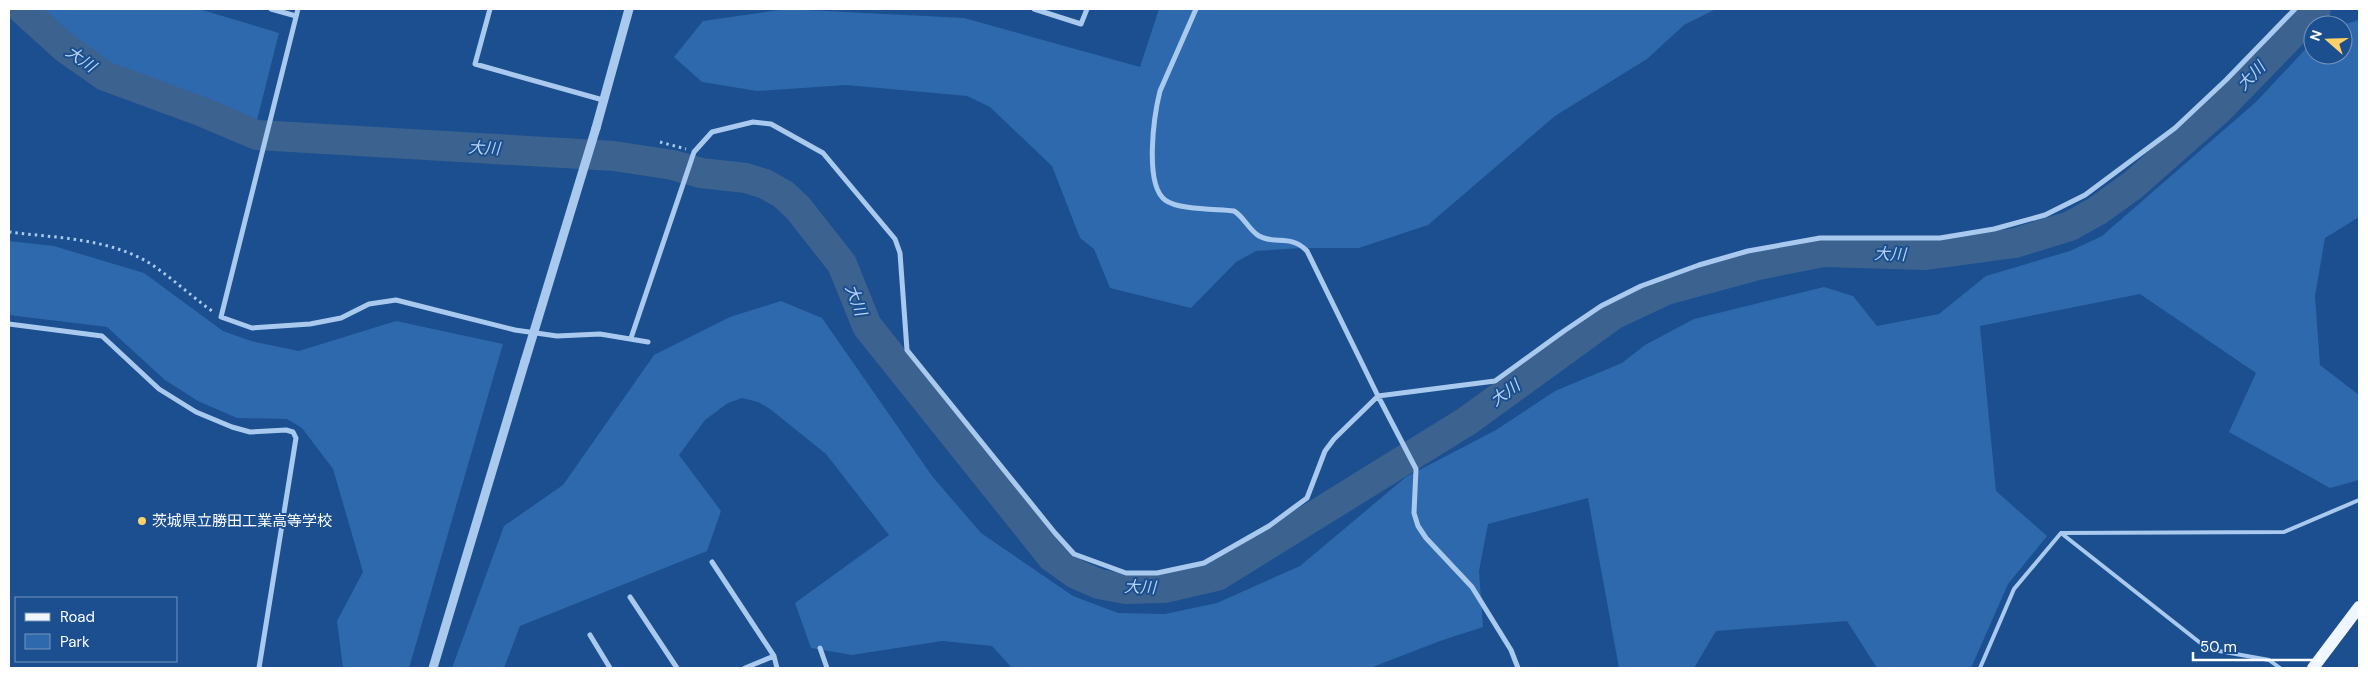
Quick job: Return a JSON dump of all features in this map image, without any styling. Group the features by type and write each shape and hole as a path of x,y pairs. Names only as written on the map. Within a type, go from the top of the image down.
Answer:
{"main road":[{"path":"2312,668 2359,607"}],"street":[{"path":"271,9 296,16"},
{"path":"298,9 221,317 252,328 310,324 340,318 369,304 396,300 523,331 557,336 600,334 648,342"},
{"path":"490,9 475,64 603,100"},
{"path":"433,668 596,128 629,9"},
{"path":"1034,9 1081,24 1087,9"},
{"path":"1196,9 1167,74 1157,106 1152,160 1160,193 1164,200 1178,205 1234,211 1240,214 1258,235 1292,241 1302,245 1307,251 1416,469 1414,513 1418,526 1426,538 1472,587 1511,650 1518,668"},
{"path":"631,338 694,152 712,132 752,122 771,124 823,153 895,239 900,254 907,350 1055,533 1074,554 1098,564 1126,573 1157,573 1204,563 1229,551 1269,526 1307,498 1325,451 1334,439 1378,396 1495,381 1586,316 1641,286 1699,265 1748,251 1820,238 1940,238 1994,228 2045,215 2085,195 2175,128 2226,80 2295,9"},
{"path":"9,324 102,336 159,389 196,412 232,427 250,432 286,430 293,432 296,438 259,668"},
{"path":"712,562 774,656 777,668"},
{"path":"630,597 677,668"},
{"path":"590,635 610,668"},
{"path":"820,648 827,668"},
{"path":"745,668 774,656"}],"lane":[{"path":"1980,668 2014,589 2061,533 2284,532 2359,500"},
{"path":"2061,533 2208,649 2268,660 2280,668"}],"path":[{"path":"660,142 694,152"},
{"path":"9,232 91,242 116,248 150,264 221,317"}],"green space":[{"path":"38,9 199,9 279,33 257,120 111,69"},
{"path":"786,9 964,18 1140,67 1159,9 1716,9 1684,25 1647,59 1555,116 1428,225 1359,248 1302,248 1256,251 1236,262 1191,308 1110,288 1094,249 1080,238 1052,166 990,107 967,96 846,85 757,91 702,82 674,57 703,21"},
{"path":"2359,20 2359,217 2325,238 2315,296 2320,365 2359,395 2359,480 2330,488 2229,432 2256,373 2140,294 1980,326 1996,491 2047,536 2008,584 1971,668 1877,668 1847,621 1716,631 1694,668 1619,668 1588,498 1488,524 1479,571 1483,627 1440,641 1370,668 1012,668 992,646 942,641 852,655 811,648 795,603 889,535 826,454 770,409 758,402 742,398 728,403 705,420 679,455 721,511 707,551 520,626 504,668 452,668 504,526 563,485 654,355 730,317 781,301 822,318 932,476 981,533 1073,596 1118,613 1165,614 1217,603 1300,566 1406,477 1496,430 1555,391 1622,363 1645,345 1694,319 1824,287 1853,296 1877,326 1939,314 1986,276 2070,251 2102,236 2256,102 2303,52 2303,65 2353,65 2353,22"},
{"path":"9,241 54,246 144,273 223,331 251,341 299,351 396,321 503,344 409,668 343,668 337,621 363,572 333,469 302,428 287,419 237,418 198,401 165,380 107,327 9,315"}],"waterway":[{"name":"大川","path":"22,9 65,48 105,76 200,111 257,135 614,156 673,165 701,173 746,178 765,184 783,194 798,208 842,264 867,326 1052,557 1076,574 1099,584 1126,589 1165,588 1217,576 1467,421 1613,315 1666,290 1758,265 1823,252 1926,255 2015,243 2070,226 2097,211 2133,185 2218,110 2316,9"}],"place":[{"name":"茨城県立勝田工業高等学校","path":"142,521"}]}
